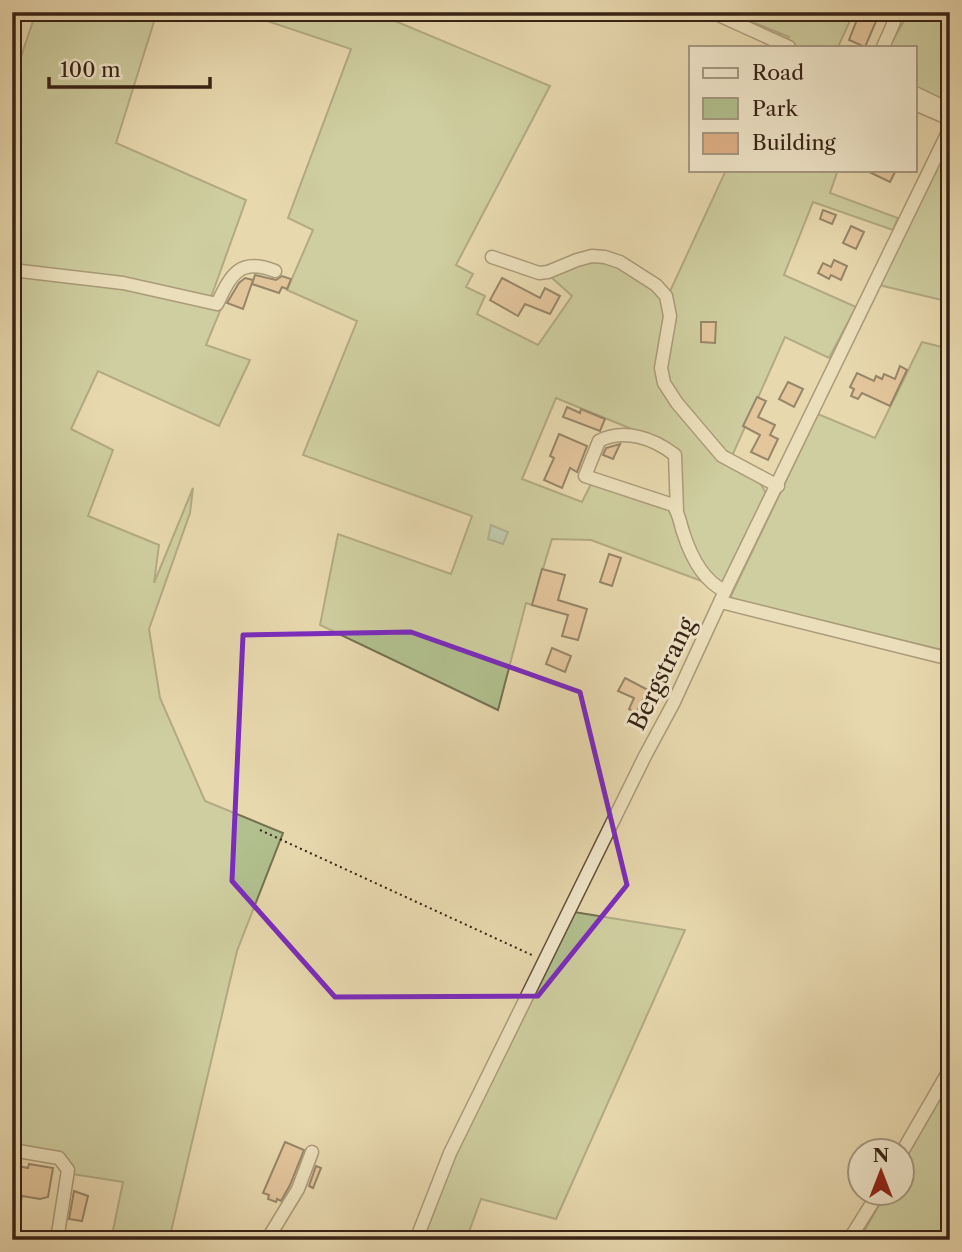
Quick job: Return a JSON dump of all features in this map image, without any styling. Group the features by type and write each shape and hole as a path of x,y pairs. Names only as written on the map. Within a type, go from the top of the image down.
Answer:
{"street":[{"path":"712,12 787,46"},
{"path":"883,46 894,22"},
{"path":"916,93 950,110"},
{"path":"916,104 950,119"},
{"name":"Bergstrang","path":"416,1240 450,1153 673,704 950,128"},
{"path":"492,257 539,273 592,256 605,257 630,268 656,285 666,296 670,316 661,368 664,383 677,403 722,456 778,486"},
{"path":"12,270 123,283 217,304 227,283 242,268 261,266 275,271"},
{"path":"677,511 673,505 663,501 585,476 599,441 611,434 625,434 659,444 675,455 677,511 686,542 695,560 723,597 950,659"},
{"path":"911,1136 950,1069"},
{"path":"12,1150 59,1158 68,1170 57,1240"},
{"path":"267,1240 298,1189 312,1152"},
{"path":"849,1240 870,1206"}],"path":[{"path":"260,830 544,960"}],"highlighted area":[{"path":"411,632 580,692 627,885 538,996 335,997 232,881 243,635"}],"green space":[{"path":"36,12 157,12 116,143 246,200 210,300 12,267 12,84"},
{"path":"264,12 397,12 395,21 550,86 456,265 473,274 466,287 485,296 477,314 538,345 572,296 550,276 577,264 594,261 616,266 666,300 725,172 837,172 830,193 898,218 893,230 813,202 784,275 856,307 829,358 785,337 728,465 759,481 767,495 723,589 591,540 552,539 532,605 526,603 498,710 320,625 338,534 451,574 472,516 303,455 357,321 287,290 313,230 288,218 351,49 261,19","holes":["556,398 661,441 676,452 678,507 591,484 582,502 522,479"]},
{"path":"728,12 854,12 838,46 784,46 789,37"},
{"path":"909,12 950,12 950,105 916,88 916,46 890,46"},
{"path":"950,136 950,302 879,285"},
{"path":"12,273 124,285 220,311 206,345 250,360 219,426 98,371 71,429 113,450 88,516 159,545 154,583 193,488 190,513 149,629 160,698 205,801 283,833 237,951 169,1240 111,1240 123,1182 72,1174 72,1167 62,1153 12,1144"},
{"path":"922,342 950,349 950,652 730,598 818,414 875,438"},
{"path":"574,912 685,930 556,1219 481,1199 466,1240 423,1240 457,1151"},
{"path":"950,1080 950,1240 859,1240 879,1206 916,1206 916,1140"}],"water":[{"path":"491,525 508,532 503,544 488,539"}],"building":[{"path":"860,12 880,12 865,46 849,40"},
{"path":"869,172 895,172 890,182"},
{"path":"823,210 836,215 832,224 820,219"},
{"path":"851,226 864,232 856,249 843,243"},
{"path":"834,260 847,266 841,280 831,275 829,279 818,273 823,263 831,267"},
{"path":"255,275 276,280 282,276 291,279 287,289 282,287 279,293 252,284"},
{"path":"245,278 253,280 243,309 227,303"},
{"path":"502,278 540,298 545,288 560,296 550,314 525,304 518,316 490,300"},
{"path":"701,322 716,322 715,343 701,342"},
{"path":"900,366 907,370 890,406 862,393 858,399 851,396 854,389 850,387 857,373 874,381 876,376 882,379 884,374 895,379"},
{"path":"788,382 803,389 794,407 779,399"},
{"path":"757,397 766,401 758,417 775,425 770,435 778,439 768,460 751,452 760,435 743,426"},
{"path":"567,407 580,413 581,409 605,419 600,431 563,417"},
{"path":"559,434 587,446 577,472 570,468 562,488 544,480 554,458 550,456"},
{"path":"620,444 613,459 603,455 606,448"},
{"path":"609,554 621,558 612,586 600,582"},
{"path":"542,569 565,575 558,600 587,609 578,640 562,636 568,615 532,605"},
{"path":"552,648 571,656 565,672 546,664"},
{"path":"625,678 648,690 636,713 629,709 634,698 618,691"},
{"path":"285,1142 304,1150 290,1185 281,1201 277,1199 276,1202 263,1193"},
{"path":"29,1164 53,1168 48,1197 40,1199 22,1196 20,1205 12,1204 16,1181 12,1180 12,1165 28,1168"},
{"path":"316,1166 321,1168 313,1188 309,1186"},
{"path":"74,1191 88,1196 82,1221 69,1219"}]}
